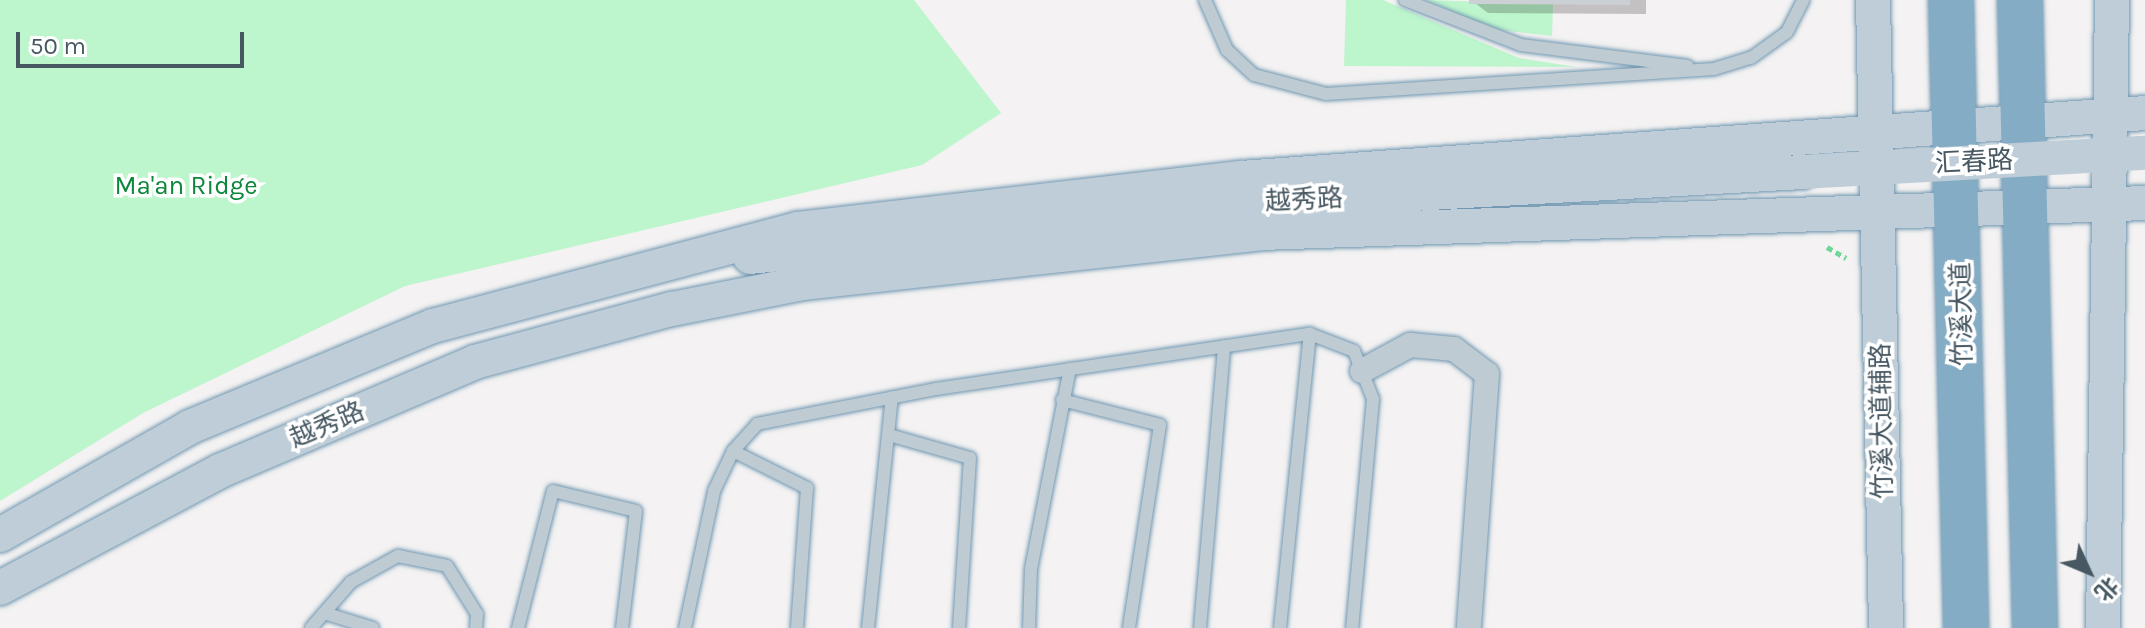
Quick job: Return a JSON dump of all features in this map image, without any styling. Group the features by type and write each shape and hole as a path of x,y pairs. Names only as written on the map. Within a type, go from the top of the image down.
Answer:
{"highway":[{"name":"竹溪大道","path":"1951,0 1960,213 1966,628"},
{"path":"2020,0 2035,628"}],"main road":[{"name":"竹溪大道辅路","path":"1873,0 1886,628"},
{"path":"2103,628 2104,205 2129,114 2112,0"},
{"path":"662,261 798,229 1241,178 1874,131 1954,122 2129,114"},
{"name":"汇春路","path":"1802,172 2145,153"},
{"name":"越秀路","path":"808,254 1234,204 1802,172"},
{"path":"672,309 803,283 1260,233 1960,213 2024,206 2145,203"},
{"path":"662,261 808,254"},
{"path":"672,309 808,254"},
{"name":"越秀路","path":"0,535 190,427 433,326 662,261"},
{"name":"越秀路","path":"0,588 220,471 475,362 672,309"}],"street":[{"path":"1362,371 1410,345 1454,349 1487,374 1469,628"}],"lane":[{"path":"1205,0 1227,50 1254,75 1290,90 1714,69 1751,58 1787,32 1803,0"},
{"path":"1405,0 1521,45 1714,69"},
{"path":"1280,628 1310,334"},
{"path":"685,628 714,491 733,451 757,424 892,397 1310,334 1354,351 1373,399 1352,628"},
{"path":"1200,628 1224,346"},
{"path":"1029,628 1031,569 1070,369"},
{"path":"868,628 892,397"},
{"path":"1062,400 1160,425 1129,628"},
{"path":"889,435 970,458 959,628"},
{"path":"733,451 807,488 797,628"},
{"path":"518,628 553,491 636,511 622,628"},
{"path":"311,628 351,582 398,556 447,566 477,614 476,628"},
{"path":"324,613 350,625 373,628"}],"green space":[{"name":"Ma'an Ridge","path":"0,0 914,0 1001,113 922,165 405,286 143,413 0,501"},
{"path":"1346,0 1383,0 1519,58 1576,67 1344,66"},
{"path":"1427,0 1553,4 1552,36 1493,29"}],"building":[{"path":"1469,0 1630,0 1630,5 1469,4"}]}
